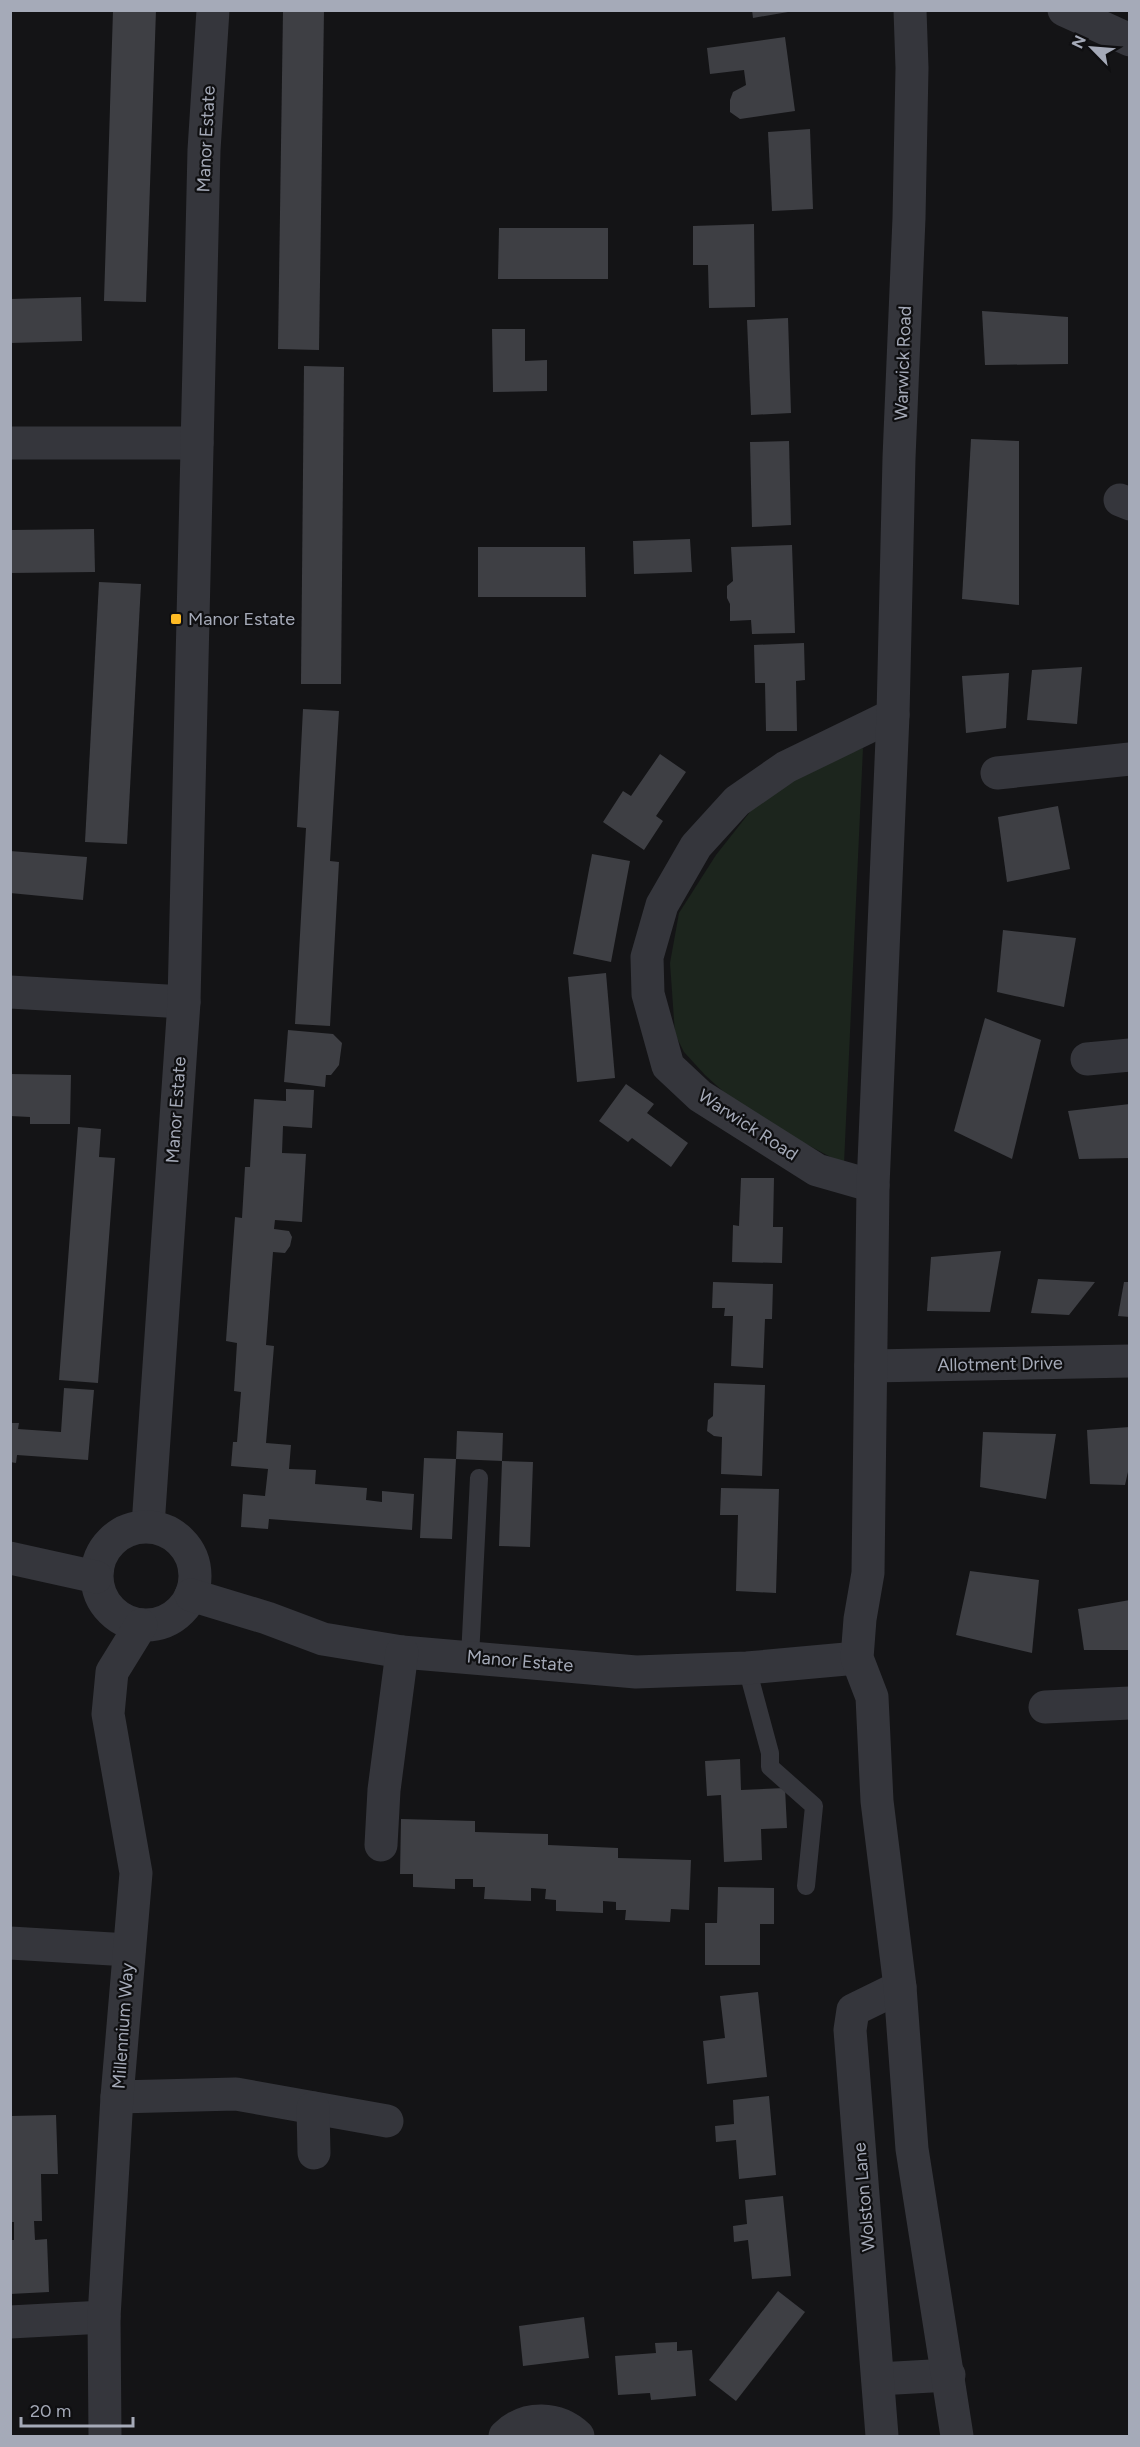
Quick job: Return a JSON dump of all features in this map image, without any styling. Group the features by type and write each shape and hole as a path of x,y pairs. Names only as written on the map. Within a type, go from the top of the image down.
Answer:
{"street":[{"name":"Manor Estate","path":"148,1526 184,1002 204,150 213,10"},
{"name":"Warwick Road","path":"857,1658 860,1619 868,1573 873,1186 893,715 899,458 909,206 912,68 910,10"},
{"path":"1064,10 1130,40"},
{"path":"10,443 197,443"},
{"name":"Warwick Road","path":"873,1186 817,1170 700,1096 668,1066 648,994 647,957 662,905 696,846 736,801 786,767 893,715"},
{"path":"997,773 1130,759"},
{"path":"10,992 184,1002"},
{"path":"1088,1059 1130,1055"},
{"name":"Allotment Drive","path":"871,1366 1130,1361"},
{"path":"148,1526 164,1530 179,1539 193,1561 195,1579 191,1595 183,1608 170,1618 154,1625 141,1625 124,1620 105,1605 97,1589 96,1577 99,1559 110,1541 124,1531 148,1526"},
{"path":"10,1558 96,1577"},
{"name":"Manor Estate","path":"191,1595 267,1618 323,1639 402,1652 636,1672 747,1668 857,1658"},
{"name":"Millennium Way","path":"105,2436 104,2317 117,2097 136,1873 108,1714 112,1672 141,1625"},
{"path":"381,1845 371,1789 402,1652"},
{"path":"857,1658 872,1697 877,1801 900,1987 912,2149 957,2436"},
{"path":"1045,1707 1130,1703"},
{"path":"10,1943 129,1950"},
{"name":"Wolston Lane","path":"882,2436 850,2030 853,2010 900,1987"},
{"path":"117,2097 236,2094 387,2121"},
{"path":"313,2108 314,2153"},
{"path":"10,2322 104,2317"},
{"path":"878,2379 949,2375"},
{"path":"506,2436 512,2430 531,2421 551,2421 570,2428 578,2436"}],"lane":[{"path":"470,1657 479,1478"},
{"path":"747,1668 770,1753 770,1767 814,1806 806,1886"}],"shaded area":[{"path":"863,748 844,1164 747,1113 705,1075 684,1052 675,1034 670,963 679,913 716,855 757,803 789,778"}],"building":[{"path":"113,10 156,10 146,302 104,301"},
{"path":"283,10 324,10 319,350 278,349"},
{"path":"752,10 788,10 788,12 753,18"},
{"path":"785,37 795,111 740,119 730,112 730,100 733,92 746,85 744,70 710,74 707,48"},
{"path":"810,129 813,209 772,211 768,132"},
{"path":"754,224 755,307 709,308 708,265 693,265 693,226"},
{"path":"499,228 608,228 608,279 498,279"},
{"path":"81,297 82,341 10,343 10,299"},
{"path":"982,311 1068,317 1068,364 985,365"},
{"path":"788,318 791,413 751,415 747,320"},
{"path":"492,329 525,329 525,361 547,360 547,391 493,392"},
{"path":"304,366 344,367 341,684 301,684"},
{"path":"971,439 1019,441 1019,605 962,599"},
{"path":"789,441 791,525 752,527 750,442"},
{"path":"94,529 95,572 10,573 10,530"},
{"path":"690,539 692,572 634,574 633,541"},
{"path":"792,545 795,633 752,634 751,620 730,621 727,586 733,581 731,547"},
{"path":"478,547 585,547 586,597 478,597"},
{"path":"99,582 141,584 127,844 85,842"},
{"path":"804,643 805,680 796,681 797,731 766,731 765,683 755,683 754,645"},
{"path":"1082,667 1077,724 1027,720 1032,670"},
{"path":"1009,673 1006,728 966,733 962,676"},
{"path":"303,709 339,711 330,861 339,862 330,1026 295,1024 306,828 297,827"},
{"path":"660,754 686,772 656,816 663,821 644,850 603,822 623,791 631,796"},
{"path":"1058,806 1070,869 1007,882 998,817"},
{"path":"10,851 87,857 83,900 10,893"},
{"path":"592,854 630,861 611,962 573,954"},
{"path":"1003,930 1076,938 1064,1007 997,992"},
{"path":"606,973 615,1078 577,1082 568,977"},
{"path":"985,1018 1041,1040 1012,1159 954,1131"},
{"path":"288,1030 333,1034 342,1043 339,1065 331,1075 326,1075 325,1087 284,1082"},
{"path":"10,1074 71,1075 70,1124 30,1124 30,1117 10,1116"},
{"path":"626,1084 654,1104 647,1113 688,1143 671,1167 632,1138 628,1142 599,1121"},
{"path":"286,1089 314,1090 312,1128 283,1126 282,1153 306,1154 302,1222 275,1220 274,1229 289,1231 292,1237 285,1253 273,1252 266,1345 274,1346 266,1443 291,1445 289,1469 316,1470 315,1484 367,1488 366,1500 382,1502 382,1491 414,1494 412,1530 269,1519 268,1529 241,1527 243,1494 265,1496 268,1469 231,1466 233,1442 237,1442 241,1392 234,1391 237,1343 226,1341 235,1217 242,1218 245,1167 250,1167 254,1099 286,1101"},
{"path":"1130,1104 1130,1158 1079,1159 1068,1111"},
{"path":"78,1127 101,1129 99,1157 115,1158 98,1383 59,1380"},
{"path":"741,1178 774,1178 773,1227 783,1227 782,1263 732,1262 733,1225 739,1226"},
{"path":"1001,1251 990,1312 927,1311 931,1257"},
{"path":"1038,1279 1095,1282 1069,1315 1031,1313"},
{"path":"713,1282 773,1284 772,1319 765,1319 763,1368 731,1366 733,1316 724,1316 725,1308 712,1308"},
{"path":"1124,1282 1130,1282 1130,1317 1118,1316"},
{"path":"714,1383 765,1385 762,1476 721,1474 722,1437 714,1436 707,1431 708,1420 713,1416"},
{"path":"64,1388 94,1390 88,1460 17,1455 16,1463 10,1462 10,1423 19,1423 18,1429 61,1432"},
{"path":"1130,1427 1130,1463 1125,1485 1090,1484 1087,1430"},
{"path":"457,1431 503,1433 502,1461 456,1459"},
{"path":"983,1432 1056,1434 1046,1499 980,1487"},
{"path":"424,1458 456,1459 452,1539 420,1538"},
{"path":"502,1461 533,1462 530,1547 499,1546"},
{"path":"721,1488 779,1489 776,1593 736,1591 738,1515 720,1515"},
{"path":"970,1571 1039,1580 1032,1653 956,1635"},
{"path":"1130,1600 1130,1650 1084,1650 1078,1609"},
{"path":"740,1759 741,1790 785,1788 787,1828 761,1829 762,1860 724,1862 721,1795 707,1796 705,1761"},
{"path":"401,1819 475,1821 475,1832 548,1834 548,1845 618,1848 618,1858 691,1860 689,1910 671,1909 670,1922 625,1920 626,1910 616,1910 616,1902 603,1901 603,1913 556,1911 556,1900 545,1899 546,1889 531,1888 531,1901 484,1899 485,1887 473,1887 473,1879 455,1879 455,1889 413,1887 413,1874 400,1874"},
{"path":"718,1887 774,1888 774,1924 760,1924 760,1965 705,1965 705,1923 717,1923"},
{"path":"758,1992 767,2077 707,2084 703,2041 725,2038 720,1996"},
{"path":"769,2096 776,2175 739,2179 736,2140 716,2142 715,2126 734,2124 733,2100"},
{"path":"56,2115 58,2174 41,2174 42,2221 34,2221 35,2240 47,2239 49,2292 10,2294 10,2240 14,2240 14,2222 10,2222 10,2116"},
{"path":"783,2196 791,2276 752,2279 748,2240 734,2242 733,2226 747,2224 745,2200"},
{"path":"778,2291 805,2312 736,2401 709,2380"},
{"path":"584,2317 589,2358 523,2366 519,2326"},
{"path":"677,2342 677,2351 692,2350 696,2396 651,2400 650,2393 618,2395 615,2356 656,2353 655,2343"}],"place":[{"name":"Manor Estate","path":"176,619"}]}
